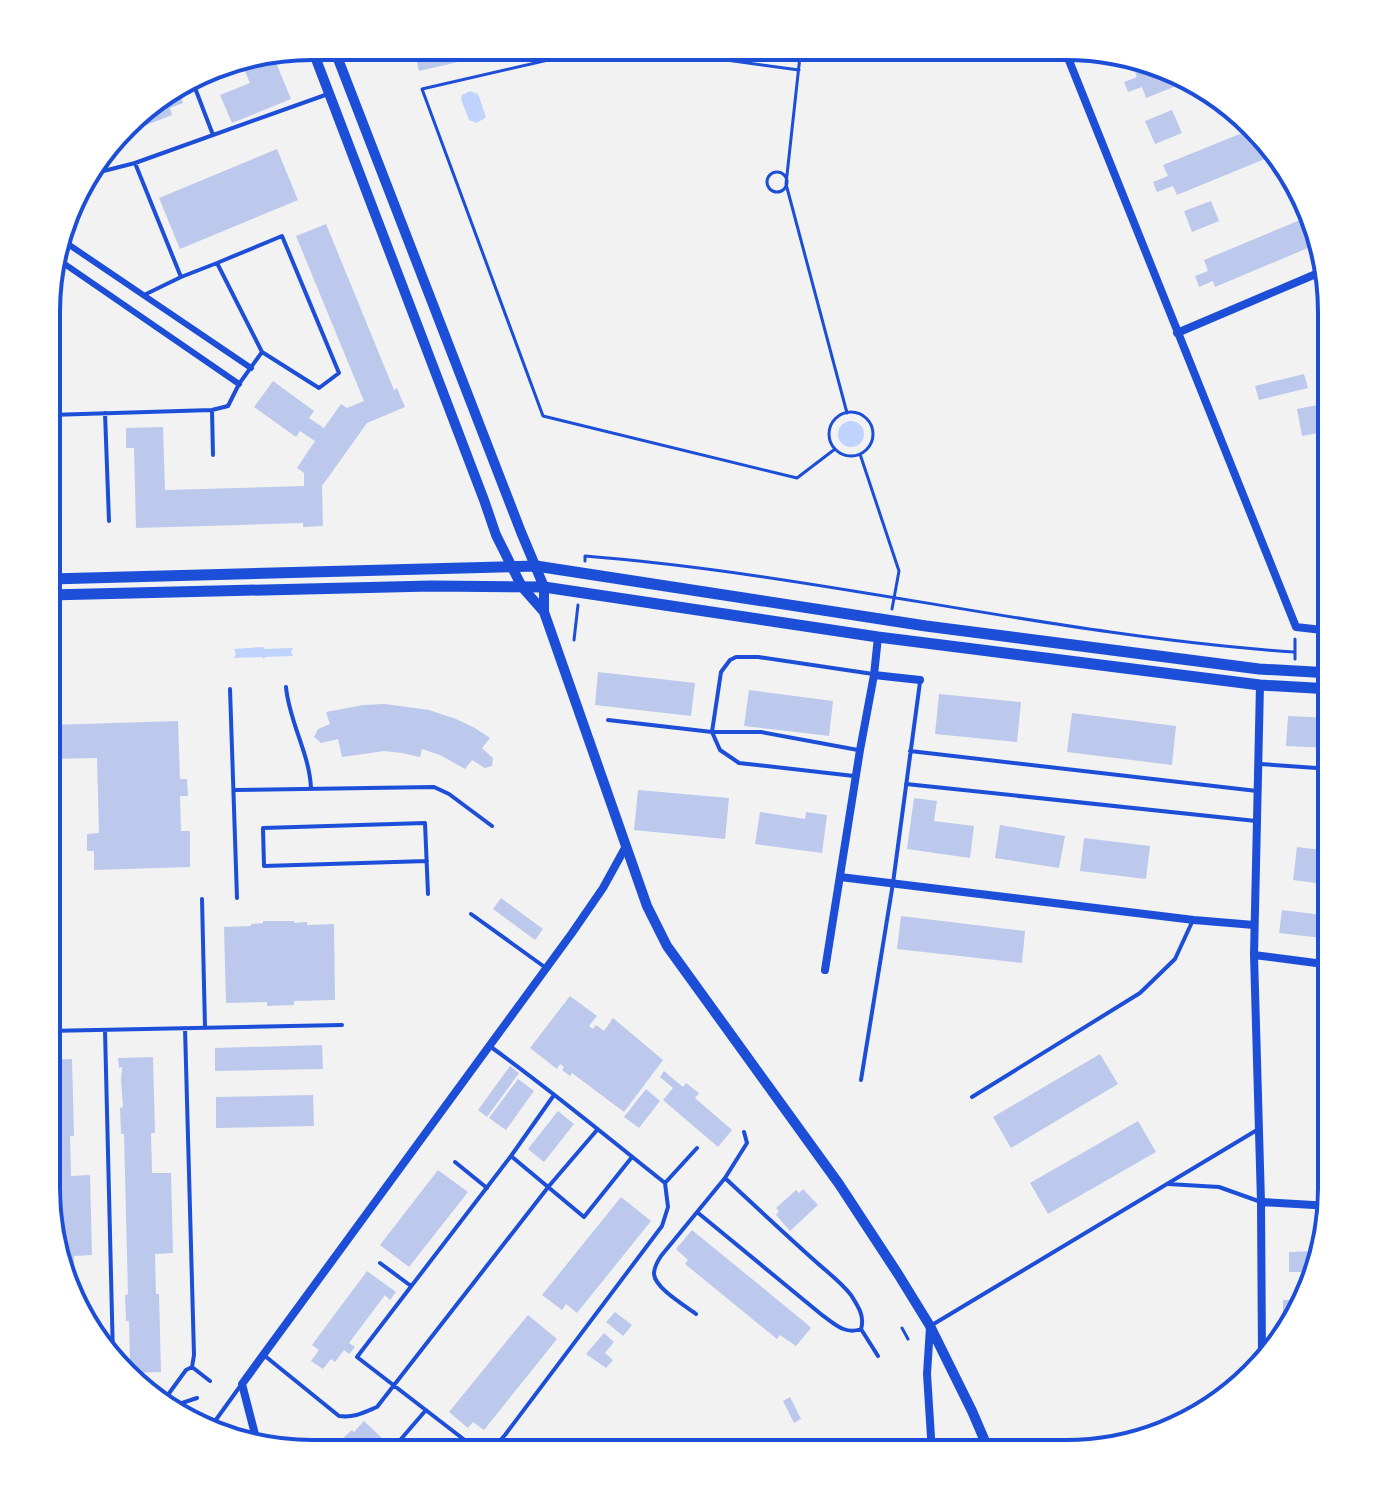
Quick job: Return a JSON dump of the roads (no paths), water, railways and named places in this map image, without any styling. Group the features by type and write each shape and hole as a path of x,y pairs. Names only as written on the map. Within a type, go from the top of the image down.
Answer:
{"main road":[{"path":"60,579 536,566 890,620 1228,665 1317,672"},
{"path":"60,595 431,586 544,587 878,637 1260,685 1317,688"}],"street":[{"path":"316,60 490,520 522,587 544,612"},
{"path":"338,60 544,587 544,612 647,906 667,946 839,1184 898,1274 930,1326 984,1439"},
{"path":"1069,60 1296,627 1317,629"},
{"path":"69,245 251,368"},
{"path":"65,264 239,384"},
{"path":"1177,333 1314,275"},
{"path":"825,970 878,637"},
{"path":"874,675 920,680"},
{"path":"1260,685 1254,955 1262,1346"},
{"path":"255,1433 242,1384 491,1047 603,888 625,848"},
{"path":"840,877 1254,925"},
{"path":"1254,955 1317,963"},
{"path":"1261,1202 1317,1205"},
{"path":"930,1326 927,1374 931,1439"}],"lane":[{"path":"195,89 213,135"},
{"path":"104,171 135,163 329,94"},
{"path":"135,163 181,277"},
{"path":"144,295 181,277 282,236 339,373 319,388 262,352 217,263"},
{"path":"60,415 212,410 228,406 239,384 262,352"},
{"path":"212,410 213,455"},
{"path":"105,413 109,521"},
{"path":"856,777 739,763 720,750 712,732 721,672 736,657 758,657 874,675"},
{"path":"861,1080 893,883 920,680"},
{"path":"286,687 310,772 311,789"},
{"path":"230,689 237,898"},
{"path":"608,720 712,732 761,732 860,750"},
{"path":"910,751 1257,791"},
{"path":"1257,764 1317,768"},
{"path":"906,784 1256,821"},
{"path":"234,790 434,787 449,794 492,826"},
{"path":"427,861 264,866 263,828 425,823 427,861 428,894"},
{"path":"202,899 205,1027"},
{"path":"471,914 546,968"},
{"path":"972,1097 1140,993 1175,959 1194,920"},
{"path":"61,1031 342,1025"},
{"path":"185,1028 192,1367"},
{"path":"105,1030 113,1343"},
{"path":"491,1047 665,1183 668,1207 662,1226 501,1439"},
{"path":"463,1439 357,1357 554,1095"},
{"path":"930,1326 1258,1129"},
{"path":"263,1354 339,1416 359,1416 377,1407 549,1186 597,1130"},
{"path":"696,1314 657,1284 655,1267 725,1178 747,1143 744,1132"},
{"path":"665,1183 697,1148"},
{"path":"511,1156 584,1217 632,1157"},
{"path":"455,1162 487,1188"},
{"path":"725,1178 839,1281 861,1312 861,1329 878,1356"},
{"path":"1166,1184 1219,1187 1261,1202"},
{"path":"697,1212 844,1331 861,1329"},
{"path":"380,1263 411,1286"},
{"path":"192,1367 210,1381"},
{"path":"168,1395 186,1370 192,1367"},
{"path":"215,1421 242,1384"},
{"path":"181,1403 197,1398"},
{"path":"401,1439 426,1410"}],"water":[{"path":"470,91 478,94 486,117 477,123 469,120 461,99"},
{"path":"851,421 860,425 864,434 860,443 851,447 842,443 838,434 842,425"},
{"path":"293,648 293,656 234,658 234,649"}]}
